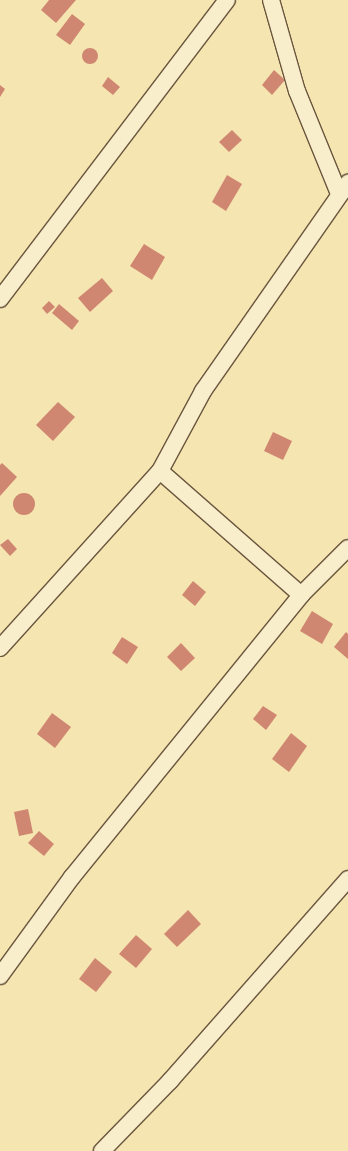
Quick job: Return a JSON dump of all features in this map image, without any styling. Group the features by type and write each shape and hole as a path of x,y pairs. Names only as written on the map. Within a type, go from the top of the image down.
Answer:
{"street":[{"path":"0,299 227,0"},
{"path":"0,648 160,471 203,391 343,189 297,91 271,0"},
{"path":"160,471 301,595"},
{"path":"0,976 72,877 301,595 348,548"},
{"path":"102,1151 170,1081 348,879"}],"building":[{"path":"49,0 76,0 56,23 41,10"},
{"path":"72,14 85,24 70,45 56,35"},
{"path":"90,48 97,53 98,56 93,63 90,64 83,59 82,56 87,49"},
{"path":"274,70 285,80 272,95 262,85"},
{"path":"108,77 120,87 113,95 102,86"},
{"path":"0,85 5,89 0,97"},
{"path":"232,130 242,140 229,152 219,142"},
{"path":"227,175 242,184 226,211 212,202"},
{"path":"144,244 165,257 152,280 130,266"},
{"path":"102,278 113,291 90,312 78,298"},
{"path":"49,301 55,307 47,314 42,308"},
{"path":"59,304 79,321 72,330 52,313"},
{"path":"58,402 75,417 53,441 36,425"},
{"path":"273,432 292,441 283,460 264,451"},
{"path":"2,463 17,477 0,496 0,465"},
{"path":"24,493 32,496 35,504 32,512 24,515 16,512 13,504 16,496"},
{"path":"8,539 17,549 10,556 0,545"},
{"path":"193,581 206,592 195,606 182,595"},
{"path":"312,611 333,624 322,644 300,631"},
{"path":"346,632 348,634 348,659 334,647"},
{"path":"122,637 138,647 127,664 112,653"},
{"path":"181,643 195,658 181,671 167,657"},
{"path":"263,706 277,715 266,730 253,719"},
{"path":"52,713 71,727 55,748 37,734"},
{"path":"291,733 307,746 289,772 272,759"},
{"path":"28,809 33,833 19,836 14,812"},
{"path":"39,831 54,844 44,856 28,843"},
{"path":"188,910 201,924 177,947 164,934"},
{"path":"136,935 152,949 136,968 119,954"},
{"path":"95,958 112,972 96,992 79,979"}]}
